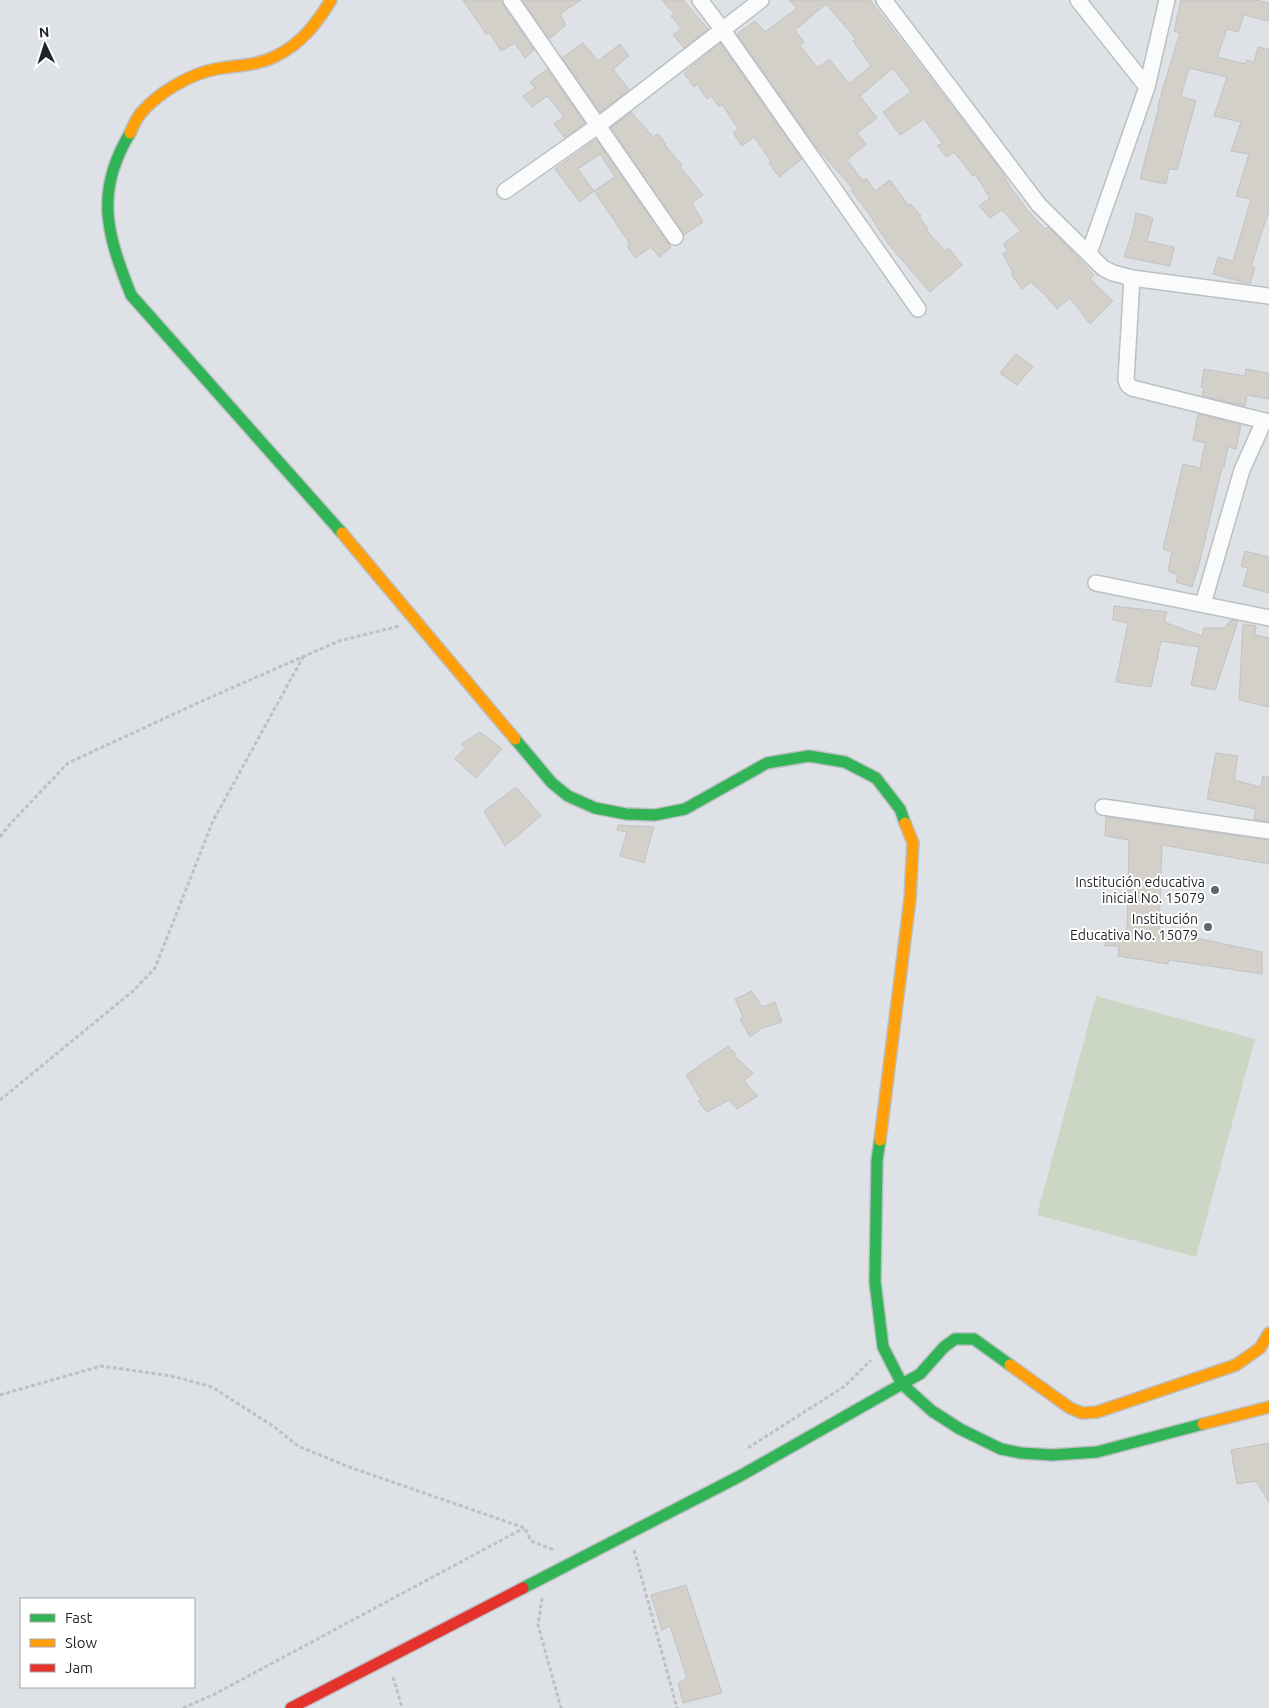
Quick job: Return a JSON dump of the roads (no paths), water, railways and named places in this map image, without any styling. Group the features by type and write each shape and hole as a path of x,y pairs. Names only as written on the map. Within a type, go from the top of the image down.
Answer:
{"street":[{"path":"331,0 321,19 298,44 274,59 251,65 208,70 172,88 142,112 118,151 108,182 107,219 115,255 131,295 360,554 552,783 568,796 595,808 626,814 655,815 685,809 767,763 809,756 845,762 876,778 900,809 913,843 910,899 877,1160 875,1282 883,1347 902,1384 932,1411 960,1429 1001,1449 1021,1453 1052,1455 1097,1452 1269,1407"},
{"path":"511,0 675,236"},
{"path":"700,0 918,308"},
{"path":"505,191 599,126 761,0"},
{"path":"884,0 1039,205 1103,268 1132,278 1269,296"},
{"path":"1078,0 1147,87"},
{"path":"1089,254 1147,87 1167,0"},
{"path":"1132,278 1126,380 1128,385 1132,388 1164,397 1267,421 1242,470 1203,604"},
{"path":"1096,583 1269,618"},
{"path":"1103,807 1269,830"},
{"path":"291,1708 740,1476 922,1373 949,1342 960,1336 974,1339 1070,1408 1082,1413 1097,1412 1236,1365 1260,1348 1269,1333"}],"place":[{"name":"Institución educativa inicial No. 15079","path":"1215,890"},
{"name":"Institución Educativa No. 15079","path":"1208,927"}]}
